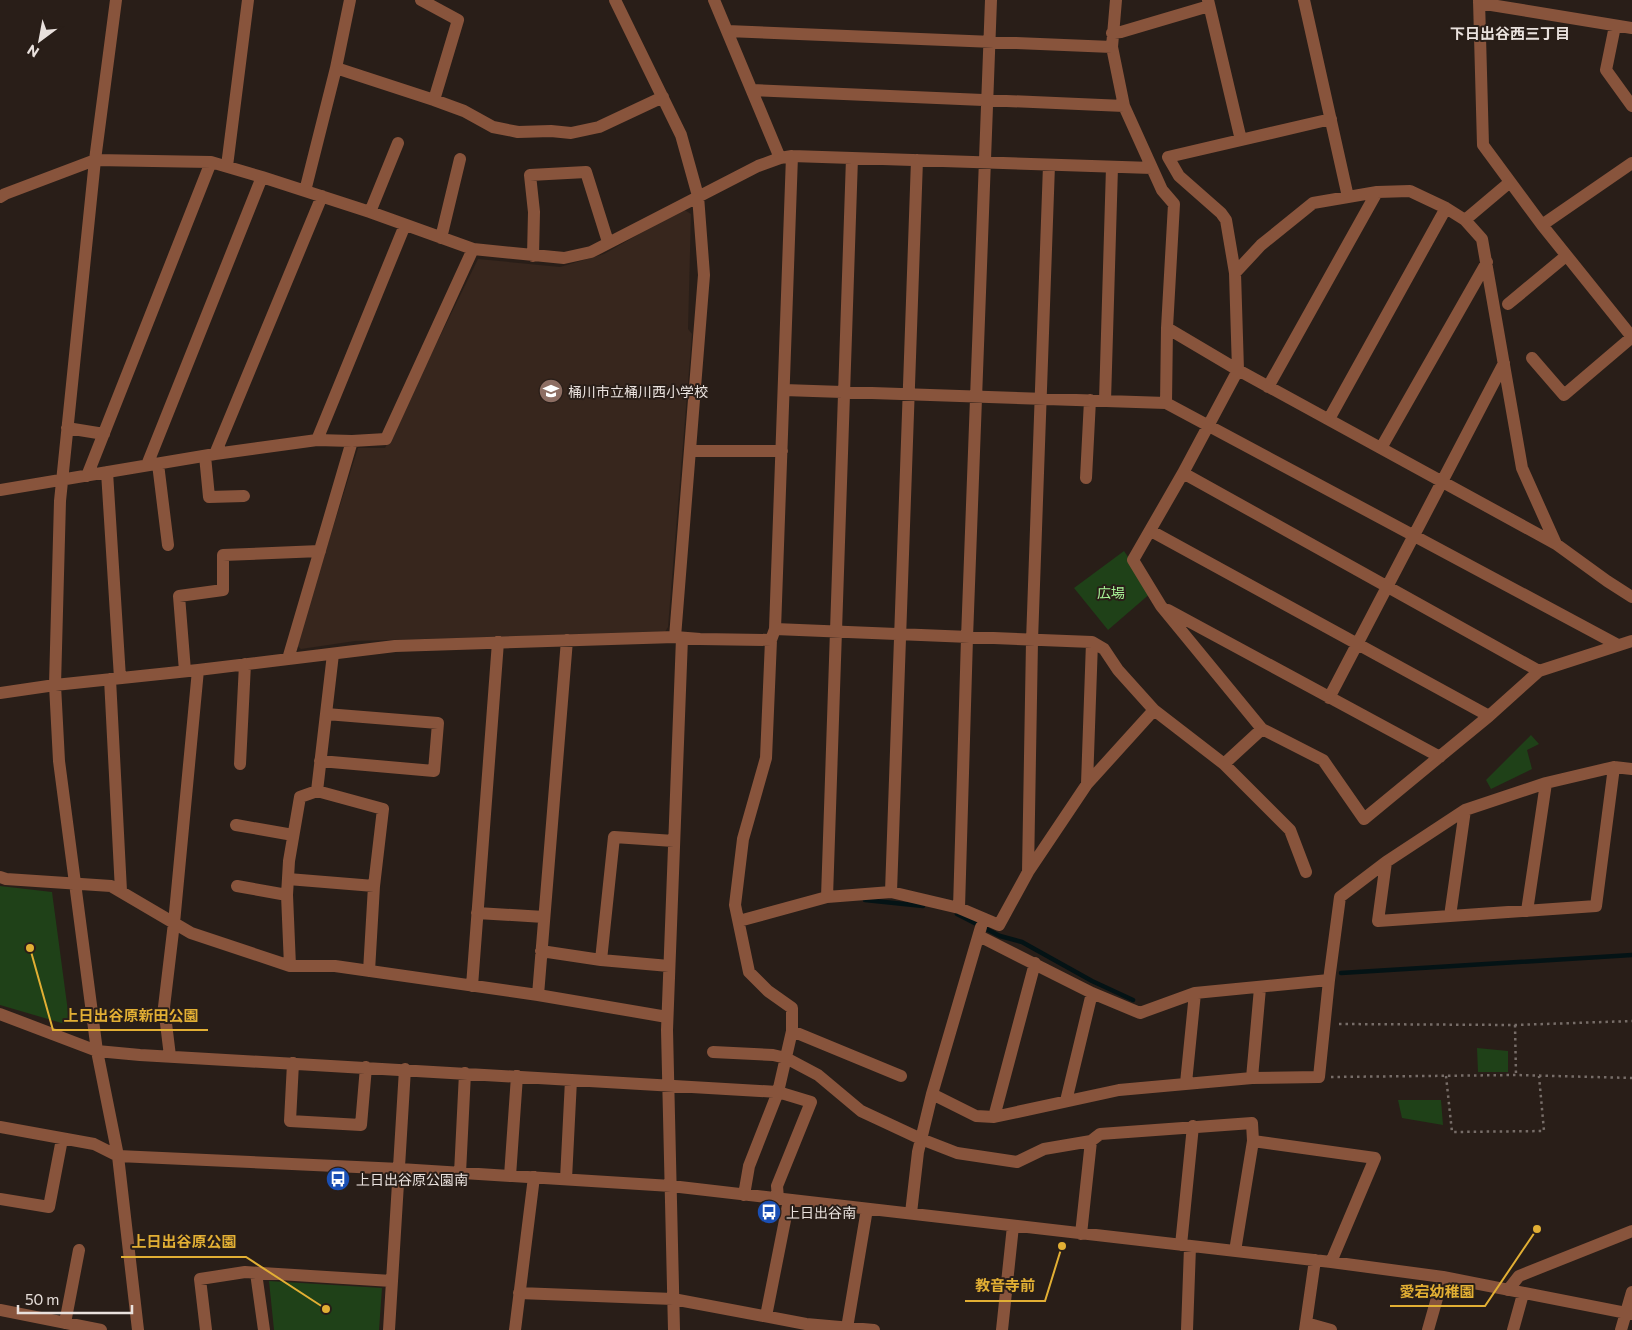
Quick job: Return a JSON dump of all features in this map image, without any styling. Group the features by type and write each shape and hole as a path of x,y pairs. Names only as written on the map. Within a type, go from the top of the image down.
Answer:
{"street":[{"path":"116,0 95,160 60,501 55,685 59,761 97,1051 118,1156 138,1330"},
{"path":"227,166 248,0"},
{"path":"305,191 336,68 350,0"},
{"path":"421,0 458,20 434,100"},
{"path":"615,0 681,135 698,196 704,275 690,451 679,638 667,1017 674,1330"},
{"path":"714,0 752,90 786,157 782,451 766,758 743,839 735,905 749,972 768,991 792,1008 792,1031 778,1092 749,1166 744,1195"},
{"path":"959,908 966,638 992,0"},
{"path":"1116,0 1112,46 1124,106 1162,190 1174,204 1167,328 1166,403"},
{"path":"1304,0 1348,197"},
{"path":"1532,358 1564,395 1632,337 1542,226 1483,145 1479,2 1632,28"},
{"path":"1112,33 1121,32 1209,3 1241,140"},
{"path":"1615,26 1606,70 1632,106"},
{"path":"727,31 1112,46"},
{"path":"336,68 464,111 493,128 518,132 551,131 572,133 599,127 663,98"},
{"path":"752,90 1124,106"},
{"path":"1330,119 1168,157 1176,172 1221,213 1226,220 1236,273 1238,370 1151,531 1133,560 1162,606 1262,729 1324,760 1364,819 1490,716 1539,671 1632,640"},
{"path":"370,212 398,143"},
{"path":"0,197 95,160 211,162 370,212 473,250 564,258 591,252 758,166 786,157 1152,168"},
{"path":"827,897 852,158"},
{"path":"441,238 460,159"},
{"path":"891,892 917,160"},
{"path":"87,476 211,162"},
{"path":"1542,226 1632,163"},
{"path":"1028,872 1032,641 1049,165"},
{"path":"1105,401 1112,166"},
{"path":"533,256 534,212 530,175 586,172 608,242"},
{"path":"168,545 152,464 262,177"},
{"path":"1465,220 1510,182"},
{"path":"1236,273 1261,245 1313,203 1376,192 1410,191 1446,208 1465,220 1482,239 1522,468 1556,544"},
{"path":"1268,387 1376,192"},
{"path":"244,496 210,497 210,455 322,196"},
{"path":"1329,420 1446,208"},
{"path":"317,440 405,225"},
{"path":"0,490 152,464 317,440 352,441 386,439 473,250"},
{"path":"1508,304 1566,256"},
{"path":"1381,448 1487,262"},
{"path":"1167,328 1268,387 1556,544 1632,597"},
{"path":"1329,698 1504,363"},
{"path":"784,390 1166,403 1618,645"},
{"path":"1086,478 1090,400"},
{"path":"67,428 104,434"},
{"path":"288,659 352,441"},
{"path":"690,451 782,451"},
{"path":"107,472 121,891"},
{"path":"1183,473 1539,671"},
{"path":"1151,531 1490,716"},
{"path":"170,1056 164,1007 174,923 192,671 178,596 223,590 223,555 320,551"},
{"path":"1162,606 1440,757"},
{"path":"0,693 395,646 836,632 1092,642 1104,649 1118,670 1154,710 1224,764 1290,830 1306,872"},
{"path":"538,996 567,640"},
{"path":"472,986 498,642"},
{"path":"1087,784 1092,642"},
{"path":"317,791 333,654"},
{"path":"240,764 245,664"},
{"path":"739,921 827,897 891,892 959,908 1000,925 1028,872 1087,784 1154,710"},
{"path":"320,761 434,770 438,723 326,714"},
{"path":"1224,764 1262,729"},
{"path":"1386,862 1378,921 1596,906 1614,767"},
{"path":"932,1094 976,1116 994,1117 1119,1090 1252,1078 1318,1077 1328,980 1340,897 1386,862 1465,810 1546,782 1614,767 1632,769"},
{"path":"1527,911 1546,782"},
{"path":"290,966 287,895 293,835 300,797 317,791 383,809 374,886 369,971"},
{"path":"1450,916 1465,810"},
{"path":"236,826 293,835"},
{"path":"601,960 614,837 674,841"},
{"path":"0,877 6,879 111,886 191,933 290,966 335,966 667,1017"},
{"path":"288,879 374,886"},
{"path":"238,886 287,895"},
{"path":"477,913 544,917"},
{"path":"911,1213 918,1152 932,1094 983,919"},
{"path":"979,936 1092,993 1140,1013 1194,993 1328,980"},
{"path":"541,951 601,960 669,966"},
{"path":"994,1117 1035,963"},
{"path":"1252,1078 1260,988"},
{"path":"1066,1102 1092,993"},
{"path":"1186,1083 1194,993"},
{"path":"0,1014 97,1051 778,1092 811,1102 778,1186 783,1199 766,1316"},
{"path":"792,1031 901,1076"},
{"path":"713,1052 786,1058 818,1075 861,1111 921,1139 957,1153 1017,1162 1044,1149 1092,1141 1100,1134 1252,1123 1253,1141 1235,1251"},
{"path":"293,1063 290,1121 361,1125 366,1067"},
{"path":"389,1330 405,1069"},
{"path":"460,1173 465,1073"},
{"path":"510,1176 517,1076"},
{"path":"566,1179 571,1080"},
{"path":"1187,1330 1186,1246 1193,1126"},
{"path":"0,1127 94,1144 118,1156 400,1169 671,1186 911,1213 1315,1260 1443,1277 1629,1313"},
{"path":"0,1199 49,1206 62,1139"},
{"path":"1081,1234 1092,1141"},
{"path":"1253,1141 1376,1158 1331,1262"},
{"path":"515,1330 518,1293 534,1177"},
{"path":"847,1328 867,1209"},
{"path":"1002,1330 1013,1226"},
{"path":"1508,1290 1520,1276 1632,1231"},
{"path":"60,1325 79,1250"},
{"path":"1315,1260 1306,1326 1331,1330"},
{"path":"206,1330 200,1279 244,1272 392,1280"},
{"path":"256,1273 264,1330"},
{"path":"1428,1330 1443,1277"},
{"path":"1621,1330 1629,1313 1632,1292"},
{"path":"518,1293 673,1299 766,1316 806,1327 874,1330"},
{"path":"1513,1330 1523,1294"},
{"path":"0,1310 60,1325 101,1330"}],"path":[{"path":"1324,1024 1515,1025 1632,1021"},
{"path":"1515,1025 1516,1075"},
{"path":"1318,1077 1516,1075 1632,1078"},
{"path":"1446,1076 1452,1132 1544,1131 1539,1076"}],"shaded area":[{"name":"桶川市立桶川西小学校","path":"683,209 691,214 688,329 692,334 668,627 665,632 355,641 301,649 296,645 358,448 385,448 478,259 560,267 604,254"}],"green space":[{"name":"広場","path":"1124,551 1152,592 1108,630 1074,588"},
{"path":"1531,735 1539,744 1527,750 1532,769 1491,789 1486,780"},
{"path":"0,886 52,892 69,1019 65,1024 0,1005"},
{"path":"1477,1048 1508,1051 1508,1072 1478,1072"},
{"path":"1398,1100 1441,1100 1443,1125 1402,1118"},
{"path":"269,1281 382,1288 379,1330 274,1330"}],"waterway":[{"path":"865,900 923,906"},
{"path":"957,914 1000,936 1022,942 1092,981 1133,1000"},
{"path":"1341,973 1632,955"}],"place":[{"name":"桶川市立桶川西小学校","path":"551,391"},
{"name":"上日出谷原新田公園","path":"30,948"},
{"name":"上日出谷原公園南","path":"338,1179"},
{"name":"上日出谷南","path":"769,1212"},
{"name":"愛宕幼稚園","path":"1537,1229"},
{"name":"教音寺前","path":"1062,1246"},
{"name":"上日出谷原公園","path":"326,1309"}],"district":[{"name":"下日出谷西三丁目","path":"1510,33"}]}
